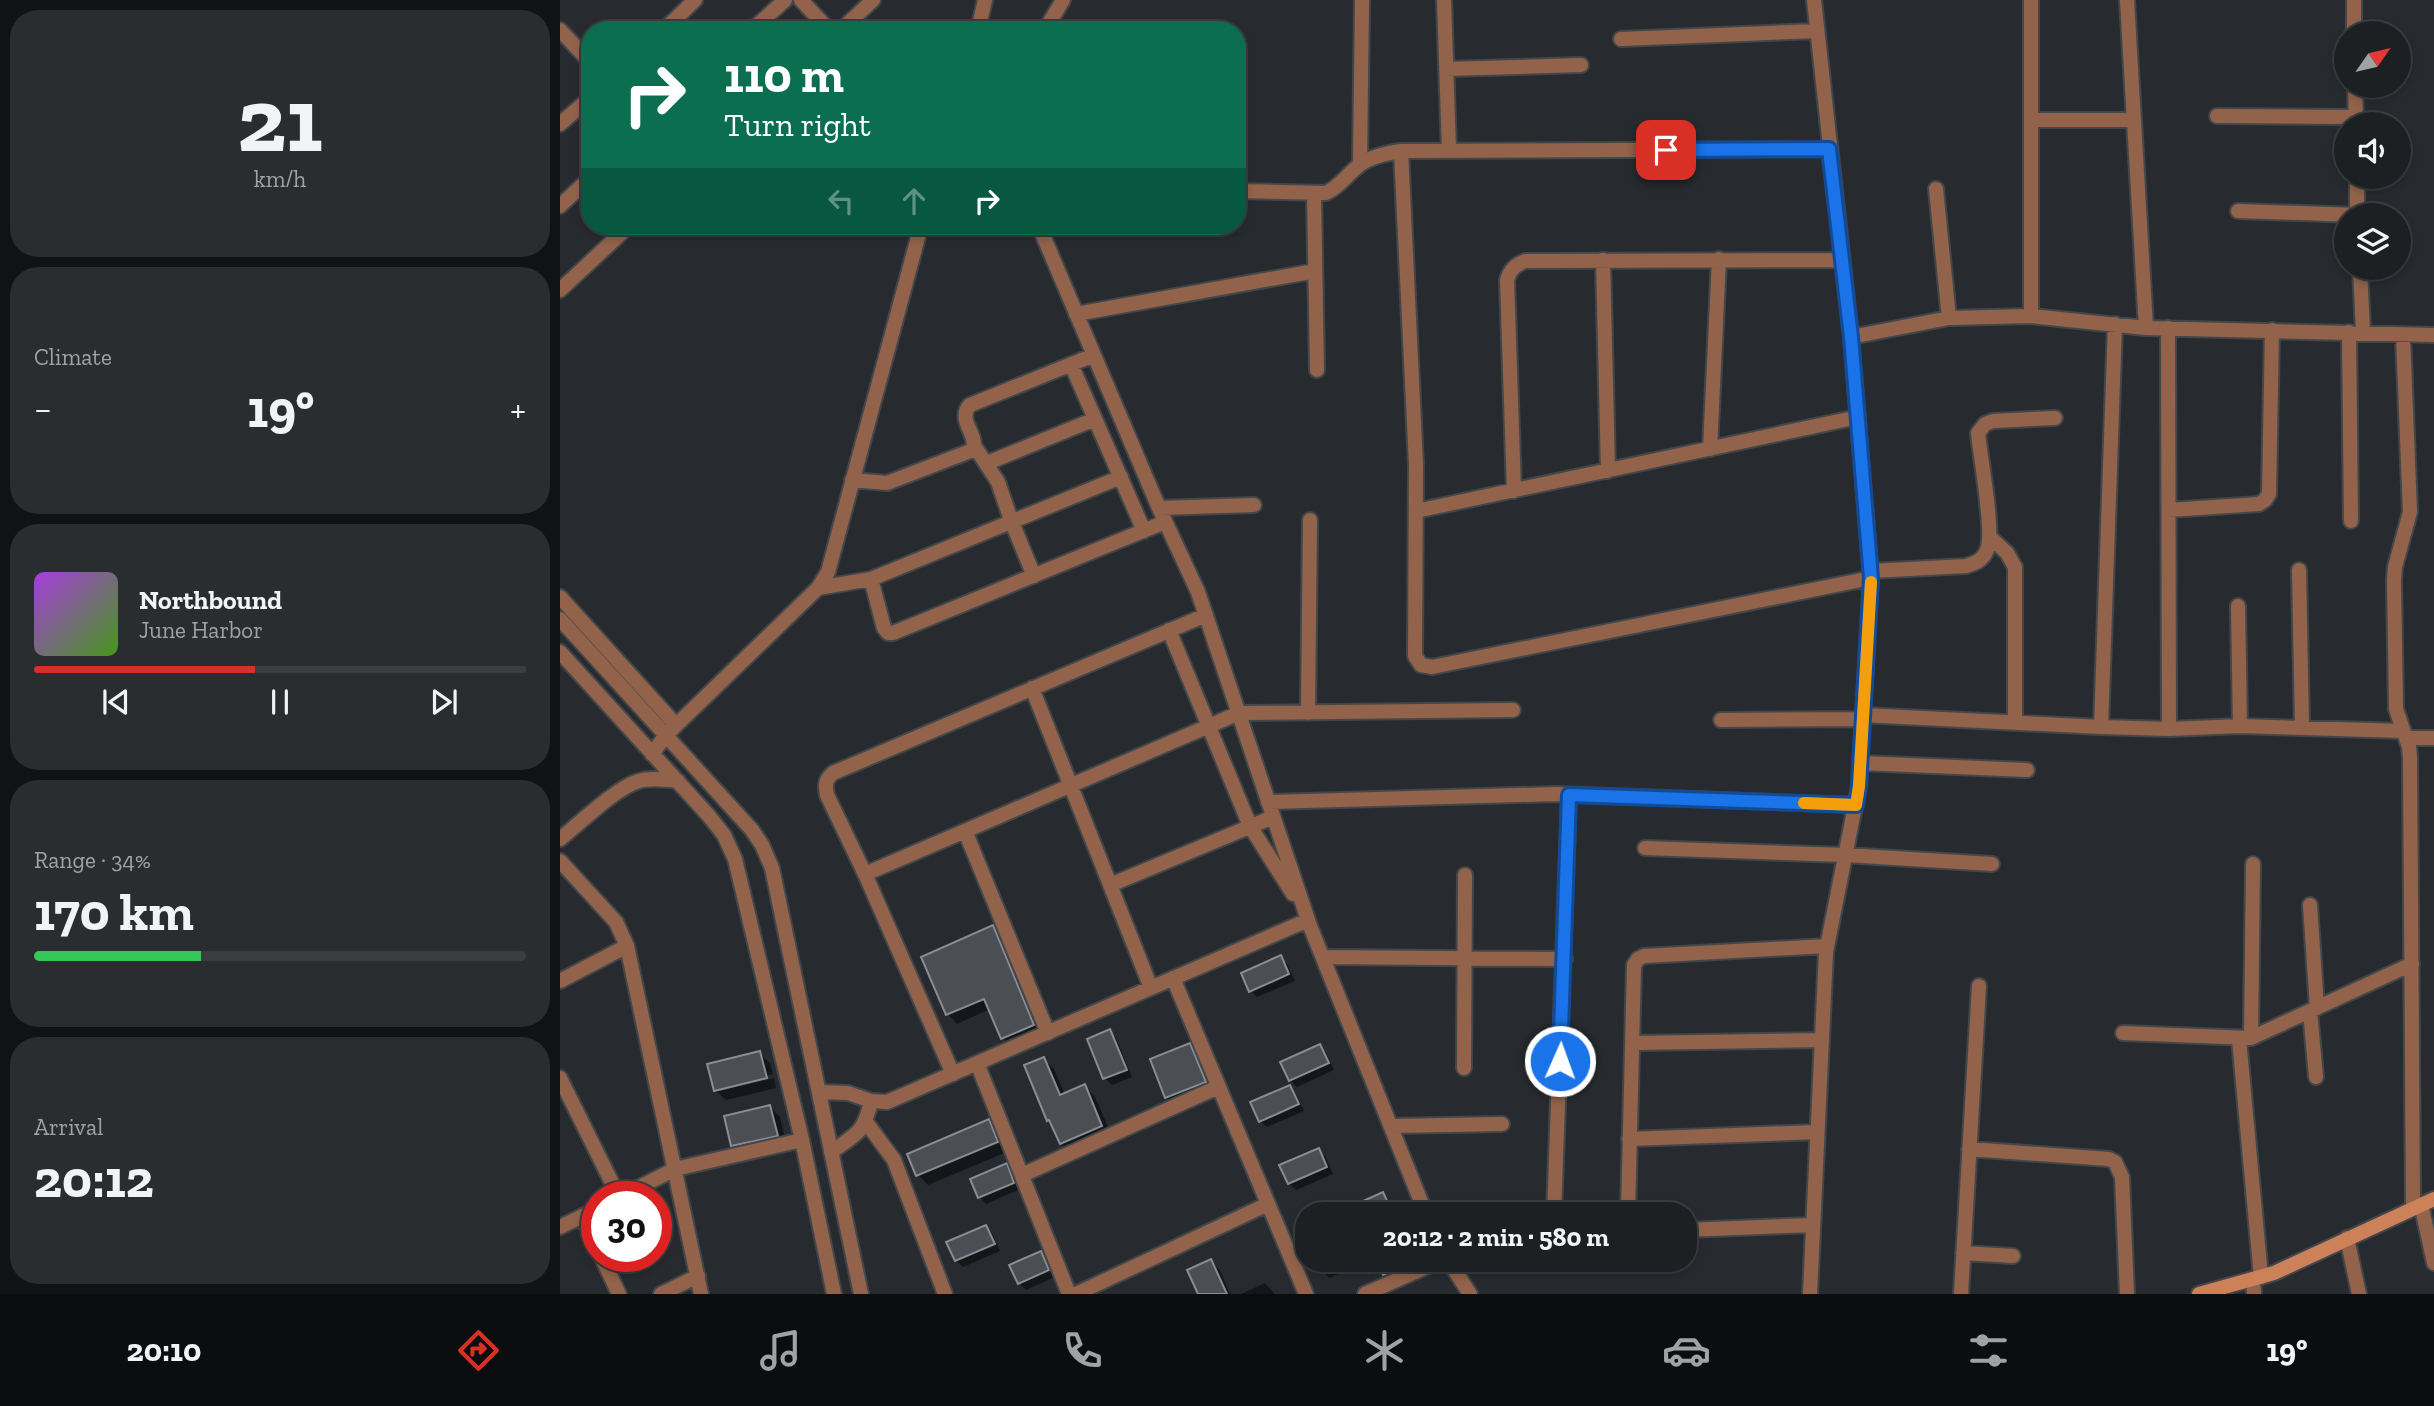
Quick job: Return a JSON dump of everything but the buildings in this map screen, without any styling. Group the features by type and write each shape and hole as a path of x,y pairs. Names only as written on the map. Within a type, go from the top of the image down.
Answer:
{"main road":[{"path":"2199,1294 2274,1273 2423,1203"}],"street":[{"path":"673,21 695,0"},
{"path":"762,21 785,0"},
{"path":"801,0 821,21"},
{"path":"851,21 873,0"},
{"path":"980,21 985,0"},
{"path":"1050,21 1063,0"},
{"path":"1360,164 1362,0"},
{"path":"1444,0 1449,151"},
{"path":"1810,1294 1827,946 1856,805 1861,763 1871,575 1851,337 1814,0"},
{"path":"2031,0 2031,316"},
{"path":"2127,0 2146,328"},
{"path":"2354,0 2354,21"},
{"path":"560,30 581,52"},
{"path":"1621,39 1817,31"},
{"path":"1446,69 1581,65"},
{"path":"560,124 581,106"},
{"path":"2217,116 2334,119"},
{"path":"2031,120 2134,120"},
{"path":"1246,191 1326,193 1336,188 1360,164 1387,153 1401,151 1829,149"},
{"path":"1401,151 1416,465 1415,656 1421,665 1432,667 1871,575 1977,563 1984,556 1990,537 1978,433 1980,428 1993,421 2055,418"},
{"path":"560,206 581,186"},
{"path":"1936,188 1949,318"},
{"path":"2238,211 2357,215 2357,189"},
{"path":"1314,192 1317,370"},
{"path":"560,290 619,235"},
{"path":"652,754 671,730 818,588 828,572 919,235"},
{"path":"1043,235 1165,522 1193,579 1306,917 1421,1202"},
{"path":"1604,260 1608,471"},
{"path":"1710,449 1718,260"},
{"path":"1514,491 1507,280 1516,265 1525,261 1842,260"},
{"path":"1076,314 1315,271"},
{"path":"2351,522 2359,280"},
{"path":"1851,337 1949,318 2031,316 2146,328 2434,335"},
{"path":"2101,727 2115,324"},
{"path":"2168,328 2169,729"},
{"path":"2169,510 2259,503 2269,494 2272,330"},
{"path":"2403,336 2410,512 2394,580 2396,709 2410,758 2412,964 2423,1203 2434,1263"},
{"path":"1034,576 998,482 975,447 964,416 970,405 1094,355"},
{"path":"1071,364 1144,531"},
{"path":"1416,512 1858,417"},
{"path":"987,463 1095,419"},
{"path":"852,480 887,483 975,447"},
{"path":"818,588 871,579 1121,477"},
{"path":"1159,508 1254,505"},
{"path":"1308,713 1310,520"},
{"path":"871,579 884,628 888,633 893,633 1165,522"},
{"path":"1990,537 2007,553 2015,567 2015,722"},
{"path":"2300,570 2302,727"},
{"path":"560,597 752,830 772,868 861,1294"},
{"path":"2238,606 2239,726"},
{"path":"953,1074 827,794 827,778 833,772 1206,615"},
{"path":"560,619 671,730"},
{"path":"1169,630 1250,826 1306,917"},
{"path":"560,652 717,826 736,859 802,1140 834,1294"},
{"path":"1032,688 1151,988"},
{"path":"865,874 1239,713 1513,710"},
{"path":"1721,720 1863,717 2169,729 2302,727 2434,738"},
{"path":"1861,763 2027,770"},
{"path":"560,839 624,788 637,781 678,781"},
{"path":"1110,885 1250,826 1271,809 1569,795 1856,805"},
{"path":"1555,1202 1569,795"},
{"path":"965,831 1048,1032"},
{"path":"1645,848 1845,855 1992,864"},
{"path":"560,861 616,922 627,946 701,1294"},
{"path":"2253,864 2245,1039 2257,1278 2254,1294"},
{"path":"1464,1068 1465,874"},
{"path":"2310,905 2316,1077"},
{"path":"819,1092 848,1093 871,1101 887,1102 1151,988 1306,917"},
{"path":"560,981 627,946"},
{"path":"1628,1202 1634,965 1638,959 1644,956 1827,946"},
{"path":"1323,957 1565,959"},
{"path":"2123,1033 2245,1039 2412,964"},
{"path":"1173,978 1306,1294"},
{"path":"1961,1294 1979,986"},
{"path":"1632,1043 1821,1040"},
{"path":"977,1063 1069,1294"},
{"path":"560,1078 611,1181"},
{"path":"1022,1175 1218,1087"},
{"path":"831,1152 861,1131 871,1101"},
{"path":"866,1122 894,1160 945,1294"},
{"path":"1391,1126 1502,1124"},
{"path":"1629,1139 1817,1132"},
{"path":"651,1181 675,1169 802,1140"},
{"path":"1969,1149 2109,1159 2115,1162 2122,1177 2127,1294"},
{"path":"1076,1294 1268,1205"},
{"path":"560,1227 581,1216"},
{"path":"1697,1229 1813,1224"},
{"path":"2347,1238 2359,1294"},
{"path":"1963,1253 2013,1256"},
{"path":"609,1272 619,1294"},
{"path":"1365,1294 1415,1272"},
{"path":"1456,1272 1470,1294"},
{"path":"662,1294 698,1276"}],"slow traffic":[{"path":"1804,803 1856,805 1871,582"}],"route":[{"path":"1560,1061 1569,795 1856,805 1859,786 1871,578 1851,337 1829,149 1666,150"}]}
